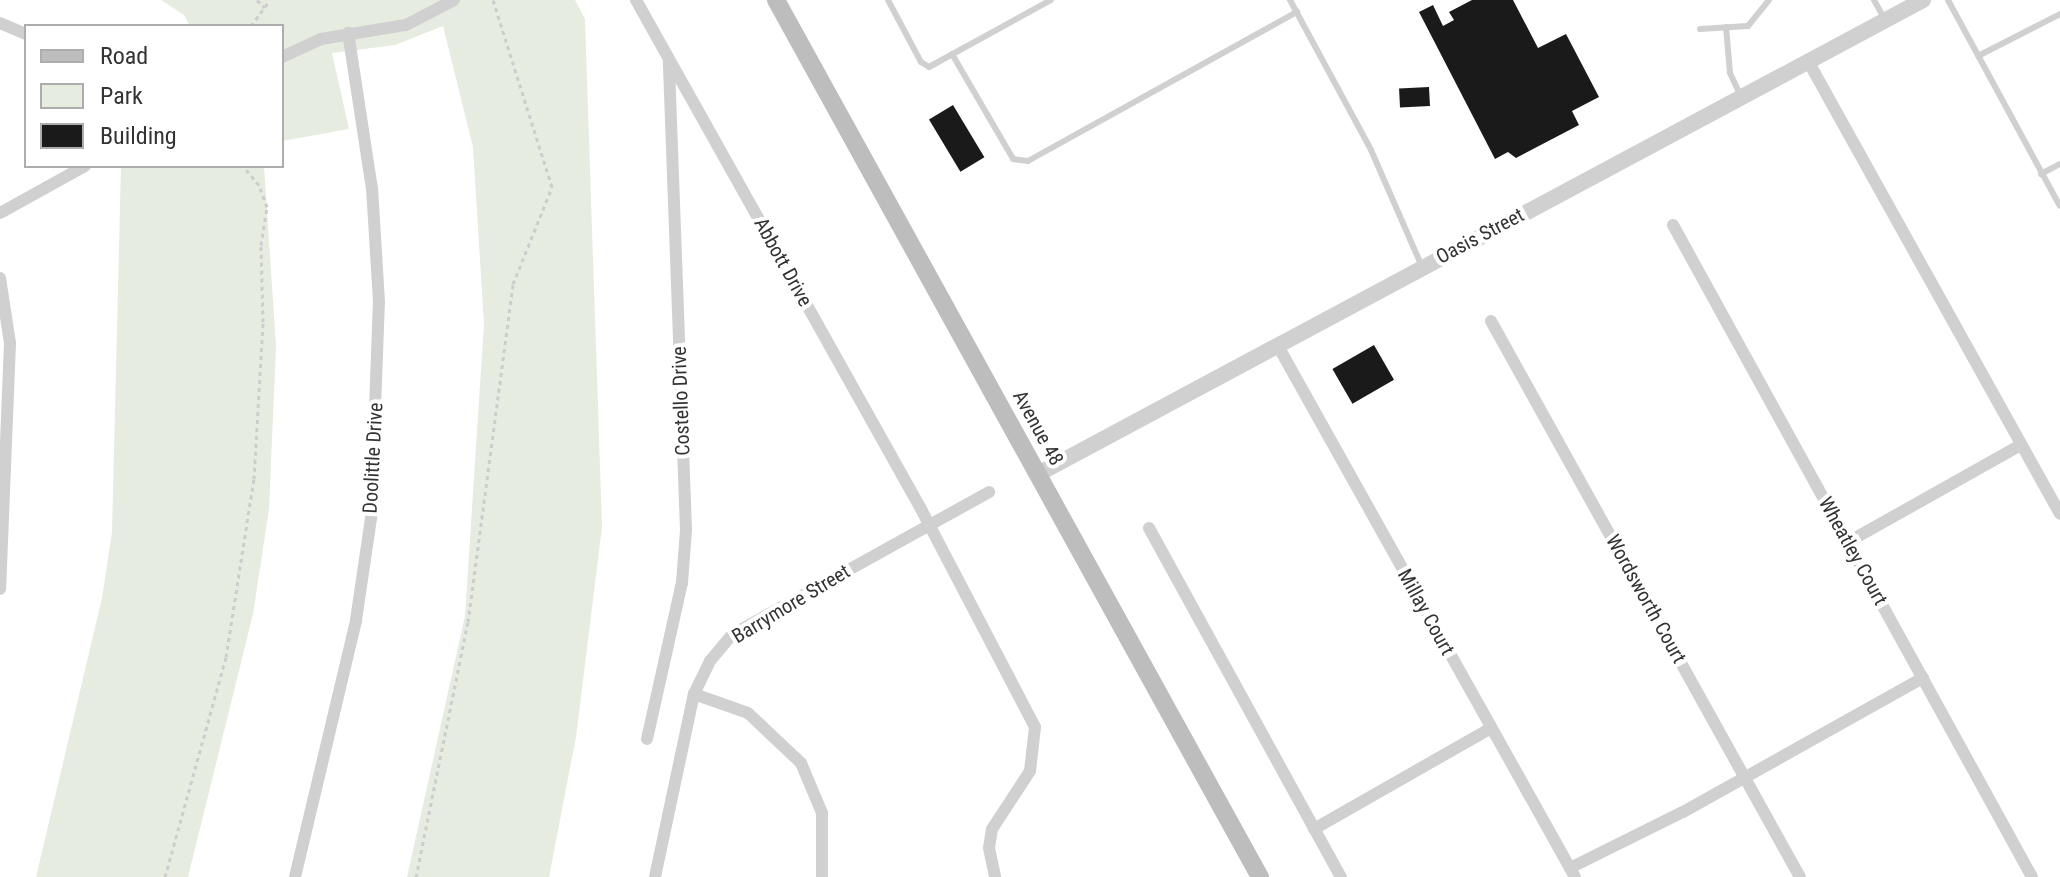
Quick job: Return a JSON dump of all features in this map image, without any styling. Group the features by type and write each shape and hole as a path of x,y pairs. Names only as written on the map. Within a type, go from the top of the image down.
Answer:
{"main road":[{"name":"Avenue 48","path":"776,0 1260,877"}],"street":[{"path":"284,56 348,33 406,25 454,0"},
{"name":"Abbott Drive","path":"636,0 929,525 1035,727 1030,771 992,829 989,848 995,877"},
{"name":"Oasis Street","path":"1038,474 1923,0"},
{"path":"0,23 24,33"},
{"name":"Doolittle Drive","path":"295,877 356,620 371,518 379,302 372,189 348,33"},
{"name":"Costello Drive","path":"647,739 682,583 686,530 669,58"},
{"path":"1808,61 2060,514"},
{"path":"0,213 81,168"},
{"name":"Wheatley Court","path":"1673,225 2032,877"},
{"path":"0,278 10,343 0,589"},
{"name":"Wordsworth Court","path":"1491,321 1800,877"},
{"name":"Millay Court","path":"1278,346 1572,872"},
{"path":"1848,542 2021,445"},
{"name":"Barrymore Street","path":"655,877 694,694 710,661 733,634 989,492"},
{"path":"1149,528 1341,877"},
{"path":"1572,872 1923,678"},
{"path":"694,694 748,713 801,763 822,813 822,877"},
{"path":"1314,829 1491,728"}],"lane":[{"path":"888,0 921,62 929,67 1051,0"},
{"path":"1029,0 1033,8"},
{"path":"1290,0 1371,150 1422,267"},
{"path":"1700,29 1748,26 1769,0"},
{"path":"1874,0 1885,20"},
{"path":"1948,0 2060,206"},
{"path":"952,54 1013,159 1028,161 1297,12"},
{"path":"1978,56 2060,14"},
{"path":"1726,27 1730,73 1741,97"},
{"path":"2041,174 2060,164"}],"path":[{"path":"257,0 265,8"},
{"path":"253,24 270,0"},
{"path":"416,877 468,622 513,284 552,187 493,0"},
{"path":"165,877 226,657 254,479 267,201 244,168"}],"green space":[{"path":"161,0 575,0 585,19 602,527 576,737 549,877 407,877 465,616 484,324 473,147 443,26 395,45 332,53 349,129 284,141 284,24 189,24 184,15"},
{"path":"121,168 264,168 276,346 269,509 253,614 188,877 36,877 102,598 112,532"}],"building":[{"path":"1472,0 1513,0 1538,48 1566,34 1599,97 1572,111 1579,125 1516,158 1508,152 1495,159 1419,12 1433,5 1443,26 1454,20 1449,12"},
{"path":"1429,87 1430,106 1400,108 1399,89"},
{"path":"953,105 984,157 960,172 929,119"},
{"path":"1374,345 1394,380 1352,404 1332,369"}]}
